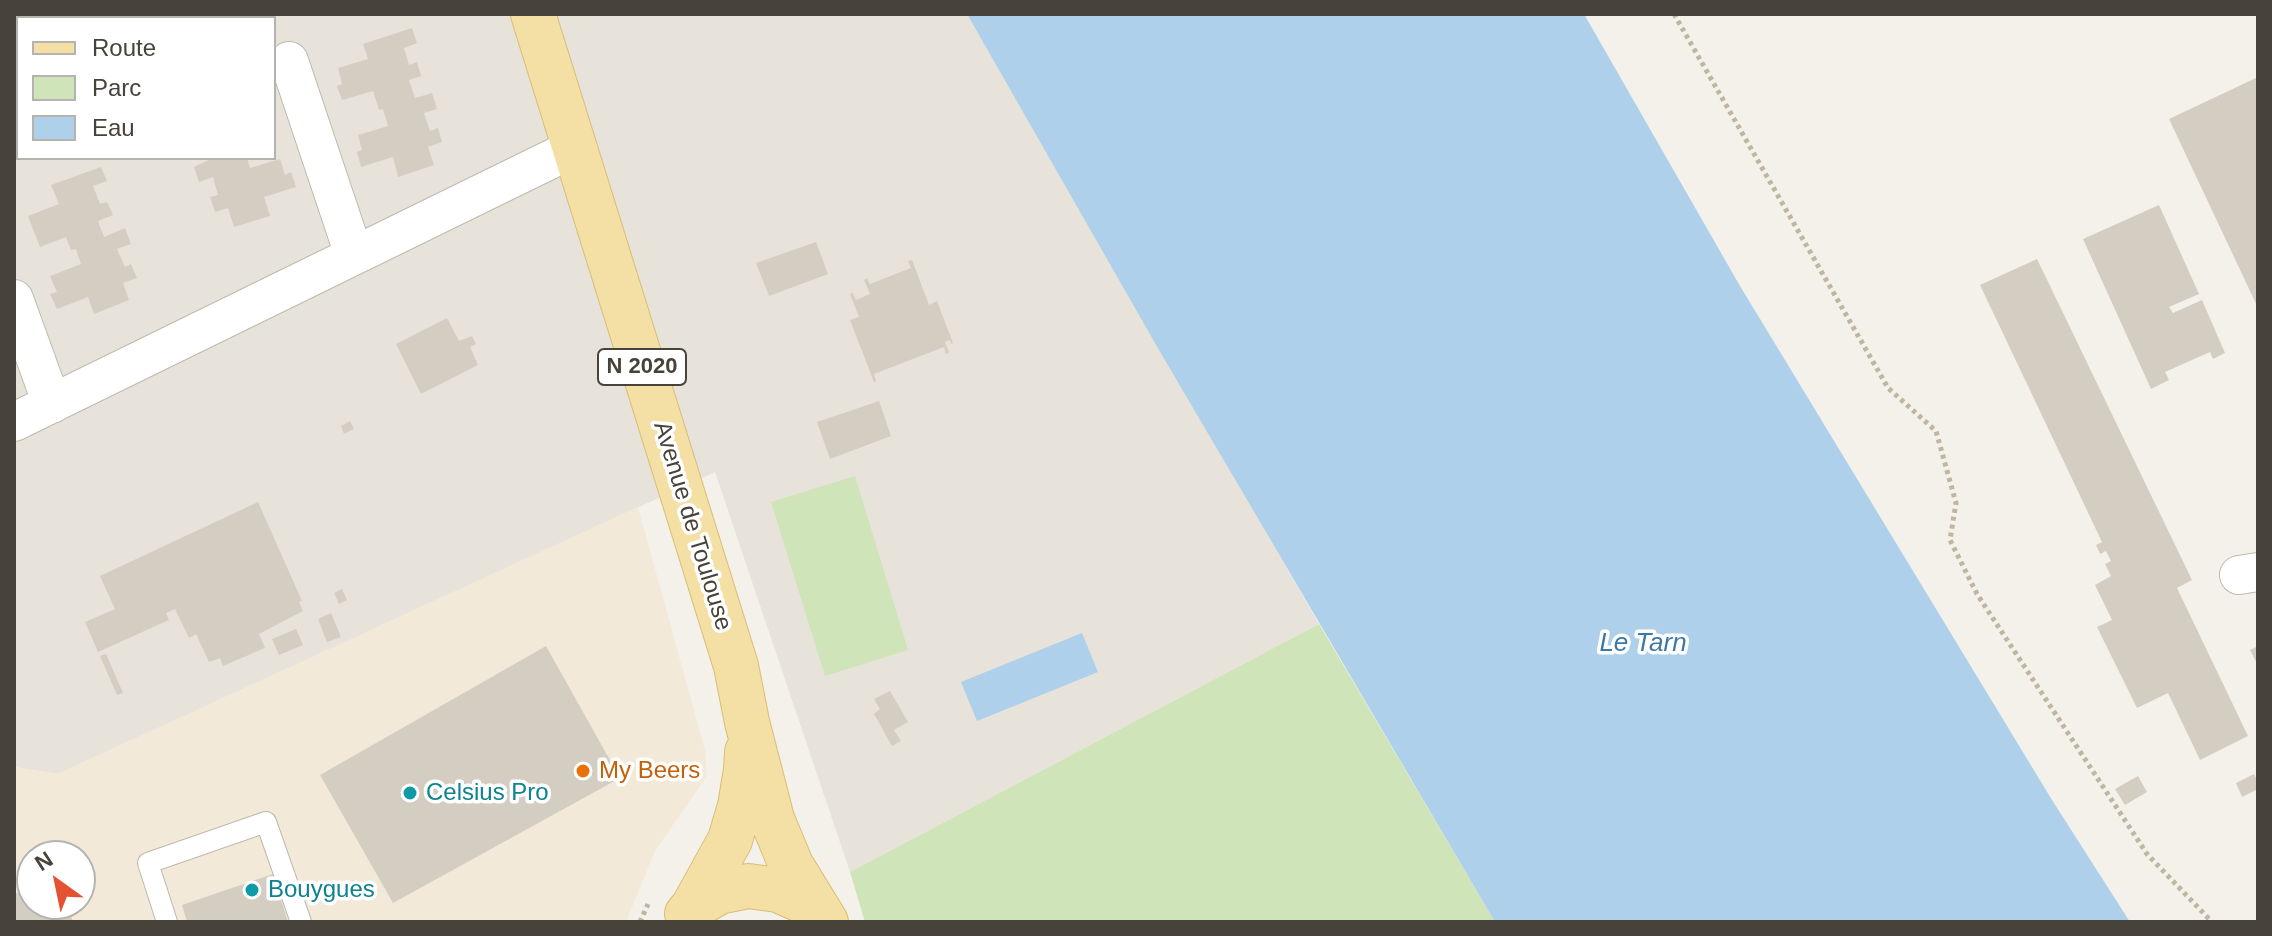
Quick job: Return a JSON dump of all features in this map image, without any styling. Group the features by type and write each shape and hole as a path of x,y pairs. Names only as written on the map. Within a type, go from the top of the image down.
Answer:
{"main road":[{"name":"Avenue de Toulouse","path":"533,14 736,666 747,722 779,839 826,922"},
{"name":"Avenue de Toulouse","path":"674,908 730,840 746,770 747,722"},
{"path":"674,908 719,892 748,886 778,890 805,902 826,922"}],"street":[{"path":"289,61 354,255"},
{"path":"14,422 574,148"},
{"path":"14,299 52,404"}],"lane":[{"path":"167,922 148,863 266,822 301,922"}],"path":[{"path":"1674,14 1888,388 1936,431 1956,503 1950,540 1977,594 2147,854 2212,922"},
{"path":"640,922 674,908"}],"shaded area":[{"path":"14,14 967,14 1319,624 850,872 715,472 58,774 14,767"},
{"path":"638,507 705,750 707,776 655,851 626,922 14,922 14,767 58,774"}],"green space":[{"path":"855,476 908,650 825,676 771,502"},
{"path":"1319,624 1495,922 865,922 850,872"}],"water":[{"name":"Le Tarn","path":"967,14 1584,14 1740,286 2052,800 2130,922 1495,922 1159,350"},
{"path":"1082,633 1098,672 977,721 961,682"}],"building":[{"path":"14,14 19,14 16,16 14,45"},
{"path":"412,28 417,43 404,48 409,65 417,62 421,76 409,80 415,98 432,93 437,109 424,113 430,131 438,128 442,142 428,147 434,165 398,177 393,157 361,167 357,152 362,150 358,135 388,126 373,91 342,100 337,86 342,84 338,68 368,59 363,44"},
{"path":"2258,77 2258,308 2169,119"},
{"path":"280,159 285,175 291,172 296,187 264,197 270,216 234,227 228,208 215,212 210,197 218,195 213,177 199,182 194,167 209,160 248,160 250,168"},
{"path":"101,167 107,181 93,186 100,204 107,202 113,215 98,221 104,237 125,228 131,244 117,249 125,267 131,264 137,278 123,283 129,300 94,314 88,297 57,309 50,294 57,292 50,276 81,264 76,249 71,250 66,237 40,247 28,216 59,204 51,185"},
{"path":"2159,205 2199,294 2169,307 2173,313 2202,300 2225,353 2213,359 2210,352 2165,372 2169,380 2151,389 2083,239"},
{"path":"816,242 828,274 769,296 756,263"},
{"path":"2037,259 2192,580 2177,588 2248,736 2200,760 2168,693 2137,708 2097,627 2112,620 2095,585 2111,576 2105,564 2111,561 2106,551 2100,554 2096,545 2102,542 1980,285"},
{"path":"912,260 929,305 937,301 953,343 950,340 945,342 949,352 946,354 944,347 874,374 874,382 850,320 859,317 850,294 853,293 856,300 870,294 864,280 867,278 870,284 911,268 908,261"},
{"path":"447,318 459,341 472,336 476,344 470,347 478,365 421,394 396,344"},
{"path":"879,401 891,436 830,459 817,422"},
{"path":"350,421 354,429 344,434 341,426"},
{"path":"258,502 302,601 299,602 303,611 259,634 265,648 223,666 220,658 209,662 196,634 189,638 175,609 166,613 169,620 98,652 85,622 115,609 100,576"},
{"path":"342,589 347,600 339,604 334,593"},
{"path":"331,613 341,637 327,642 318,619"},
{"path":"296,629 303,645 279,655 272,639"},
{"name":"Celsius Pro","path":"546,646 620,778 393,903 320,775"},
{"path":"2258,646 2258,666 2250,650"},
{"path":"106,654 123,693 117,695 100,656"},
{"path":"890,691 908,722 894,730 901,741 892,746 874,714 880,709 874,699"},
{"path":"2254,774 2258,789 2242,797 2236,783"},
{"path":"2138,776 2147,792 2125,805 2115,789"},
{"name":"Bouygues","path":"273,874 288,922 187,922 182,905"},
{"path":"14,894 16,920 73,922 14,922"}],"place":[{"name":"My Beers","path":"583,771"},
{"name":"Celsius Pro","path":"410,793"},
{"name":"Bouygues","path":"252,890"}]}
